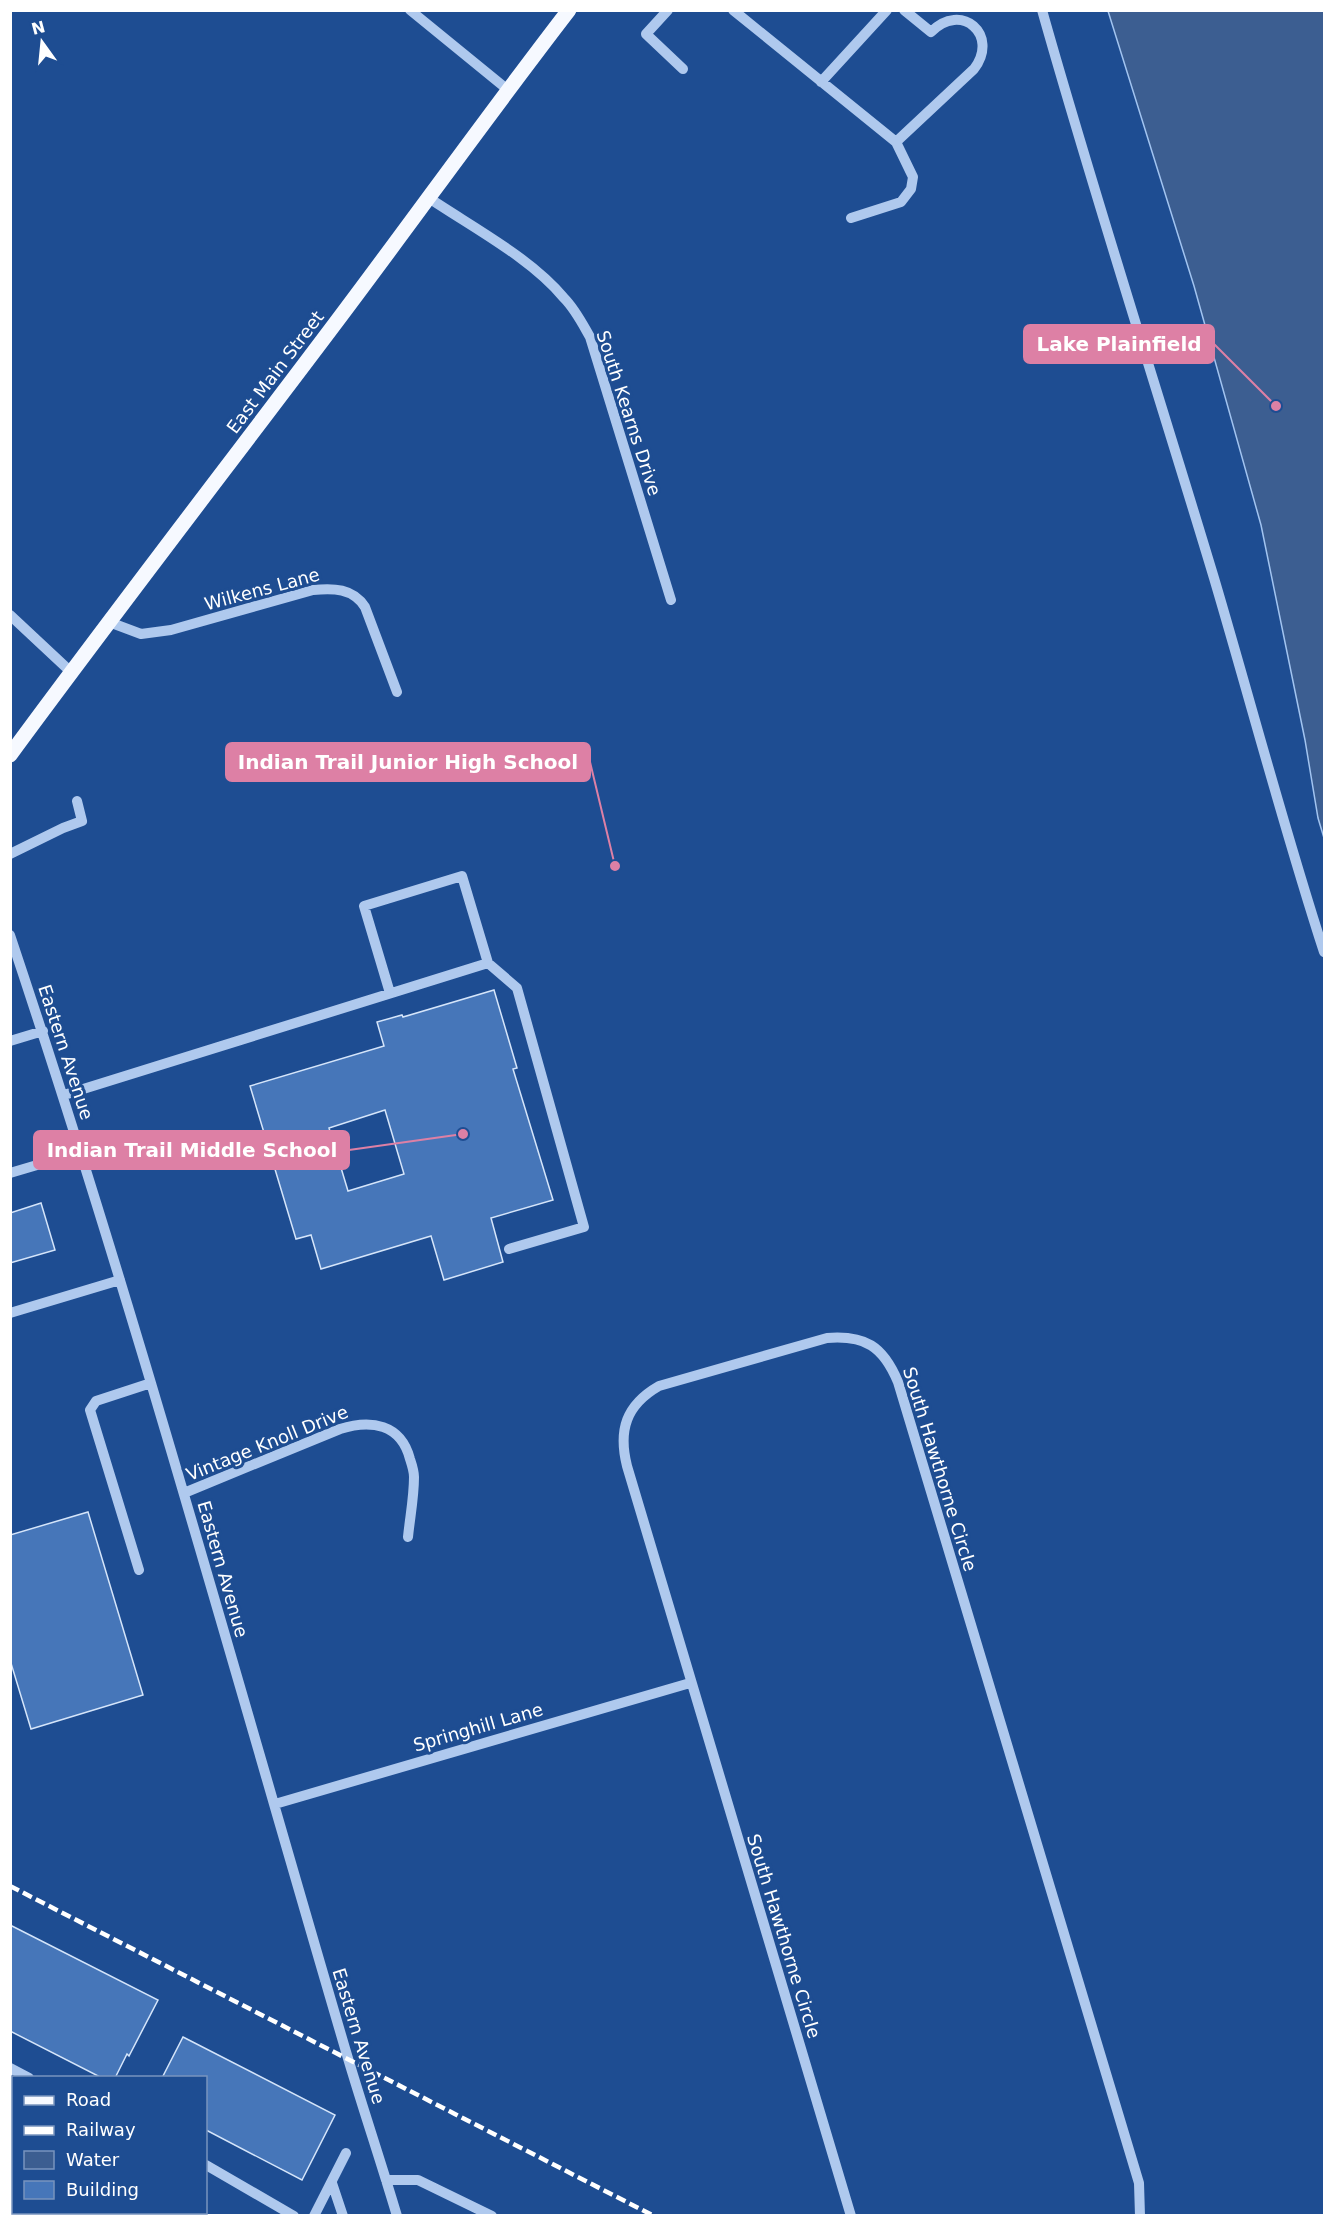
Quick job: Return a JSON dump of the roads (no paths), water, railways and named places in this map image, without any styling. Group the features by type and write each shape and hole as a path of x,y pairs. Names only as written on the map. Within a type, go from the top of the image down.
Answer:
{"main road":[{"name":"East Main Street","path":"10,755 569,10"}],"street":[{"path":"410,10 508,90"},
{"path":"668,10 646,34 683,69"},
{"path":"733,10 896,142 913,177 911,189 901,202 851,218"},
{"path":"821,81 887,10"},
{"path":"896,142 974,69 983,52 980,33 965,21 946,20 931,32 904,10"},
{"path":"1042,10 1074,122 1215,579 1301,882 1324,952"},
{"name":"South Kearns Drive","path":"429,198 546,279 565,298 580,320 590,337 671,600"},
{"name":"Wilkens Lane","path":"109,622 141,634 171,630 313,590 333,588 348,592 360,599 398,692"},
{"path":"10,615 71,672"},
{"path":"10,854 82,821 77,801"},
{"path":"390,993 364,906 462,876 489,963 517,988 584,1227 509,1249"},
{"name":"Eastern Avenue","path":"10,934 43,1031 120,1280 348,2059 397,2216"},
{"path":"63,1095 489,963"},
{"path":"10,1041 43,1031"},
{"path":"10,1173 81,1152"},
{"path":"10,1313 120,1280"},
{"name":"South Hawthorne Circle","path":"851,2216 690,1683 623,1451 622,1438 628,1417 639,1400 659,1386 826,1338 840,1337 861,1340 887,1358 898,1382 1138,2183 1140,2216"},
{"path":"139,1570 90,1410 96,1401 151,1383"},
{"name":"Vintage Knoll Drive","path":"184,1493 340,1429 357,1423 371,1424 386,1428 397,1435 408,1451 414,1475 408,1537"},
{"name":"Springhill Lane","path":"275,1804 690,1683"},
{"path":"10,2068 25,2076"},
{"path":"314,2216 346,2153"},
{"path":"207,2166 294,2216"},
{"path":"386,2180 418,2180 492,2216"},
{"path":"332,2184 343,2216"}],"water":[{"path":"1108,11 1324,11 1324,838 1318,818 1305,740 1261,525 1194,286"}],"railway":[{"path":"10,1886 654,2216"}],"place":[{"name":"Lake Plainfield","path":"1276,406"},
{"name":"Indian Trail Junior High School","path":"615,866"},
{"name":"Indian Trail Middle School","path":"463,1134"}]}
